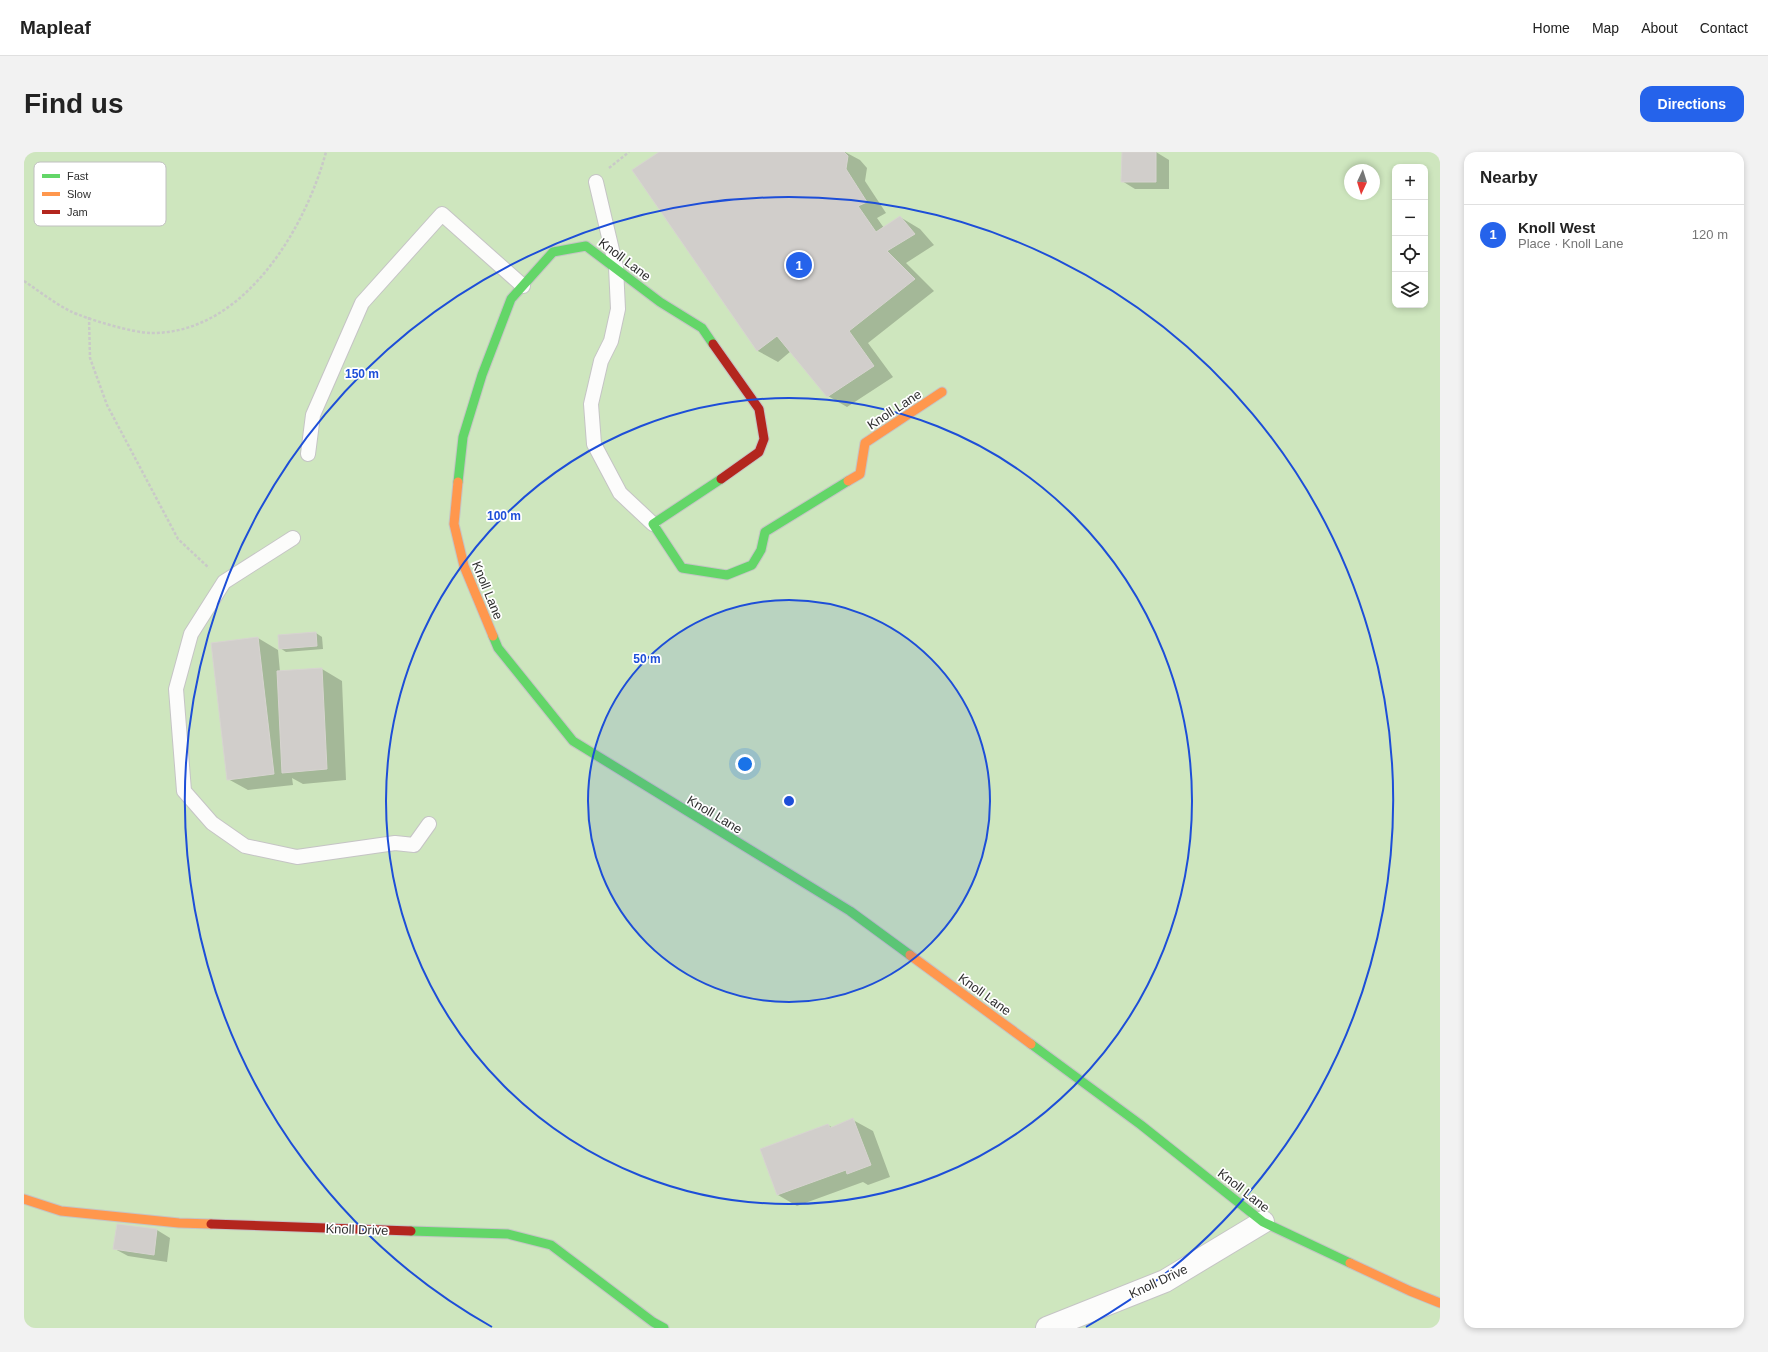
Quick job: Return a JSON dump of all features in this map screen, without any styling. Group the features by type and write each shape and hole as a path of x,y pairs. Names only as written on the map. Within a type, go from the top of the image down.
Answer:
{"street":[{"name":"Knoll Lane","path":"942,392 864,443 860,474 765,532 761,550 752,565 727,574 682,568 653,524 747,462 759,452 764,439 759,409 702,328 660,302 616,267 586,246 553,252 511,299 482,375 463,437 454,524 464,566 498,648 573,741 850,911 1141,1125 1263,1222 1410,1291 1440,1303"},
{"name":"Knoll Drive","path":"24,1199 61,1211 179,1223 508,1234 551,1245 653,1322 664,1328"},
{"name":"Knoll Drive","path":"1047,1328 1165,1281 1263,1222"}],"lane":[{"path":"596,182 616,267 618,308 611,341 601,361 591,404 594,444 620,493 653,524"},
{"path":"308,454 313,416 362,303 442,214 523,286"},
{"path":"293,538 224,582 191,634 176,689 184,791 212,823 245,846 297,857 395,843 414,845 429,824"}],"path":[{"path":"24,281 70,311 114,326 151,333 183,330 210,320 237,301 278,258 303,214 326,152"},
{"path":"596,182 608,169 629,152"},
{"path":"90,317 90,358 107,405 178,539 224,582"}],"green space":[{"path":"24,152 1440,152 1440,1328 24,1328"}],"building":[{"path":"659,152 844,152 848,156 846,169 867,202 858,206 876,232 900,216 915,234 887,251 915,279 849,331 874,366 827,397 777,336 757,351 632,170"},
{"path":"1122,152 1156,152 1156,182 1121,182"},
{"path":"316,632 317,646 279,649 278,635"},
{"path":"258,637 274,774 227,780 211,643"},
{"path":"322,668 327,769 282,773 277,671"},
{"path":"853,1118 871,1165 847,1174 846,1170 777,1195 760,1149 828,1124 830,1128"},
{"path":"117,1224 157,1229 154,1255 113,1249"}],"traffic: fast":[{"path":"458,482 463,437 482,375 511,299 553,252 586,246 660,302 702,328 713,344"},
{"path":"721,479 653,524 682,568 727,575 752,565 761,550 765,532 848,481"},
{"path":"493,636 498,648 573,741 850,911 910,955"},
{"path":"1031,1044 1141,1125 1263,1222 1350,1263"},
{"path":"411,1231 508,1234 551,1245 653,1322 664,1328"}],"traffic: slow":[{"path":"848,481 860,474 865,443 942,392"},
{"path":"458,482 454,524 464,566 493,636"},
{"path":"910,955 1031,1044"},
{"path":"24,1199 61,1211 179,1223 211,1224"},
{"path":"1350,1263 1410,1291 1440,1303"}],"traffic: jam":[{"path":"713,344 759,409 764,439 759,452 721,479"},
{"path":"211,1224 411,1231"}],"place":[{"name":"Knoll West","path":"799,265"}]}
